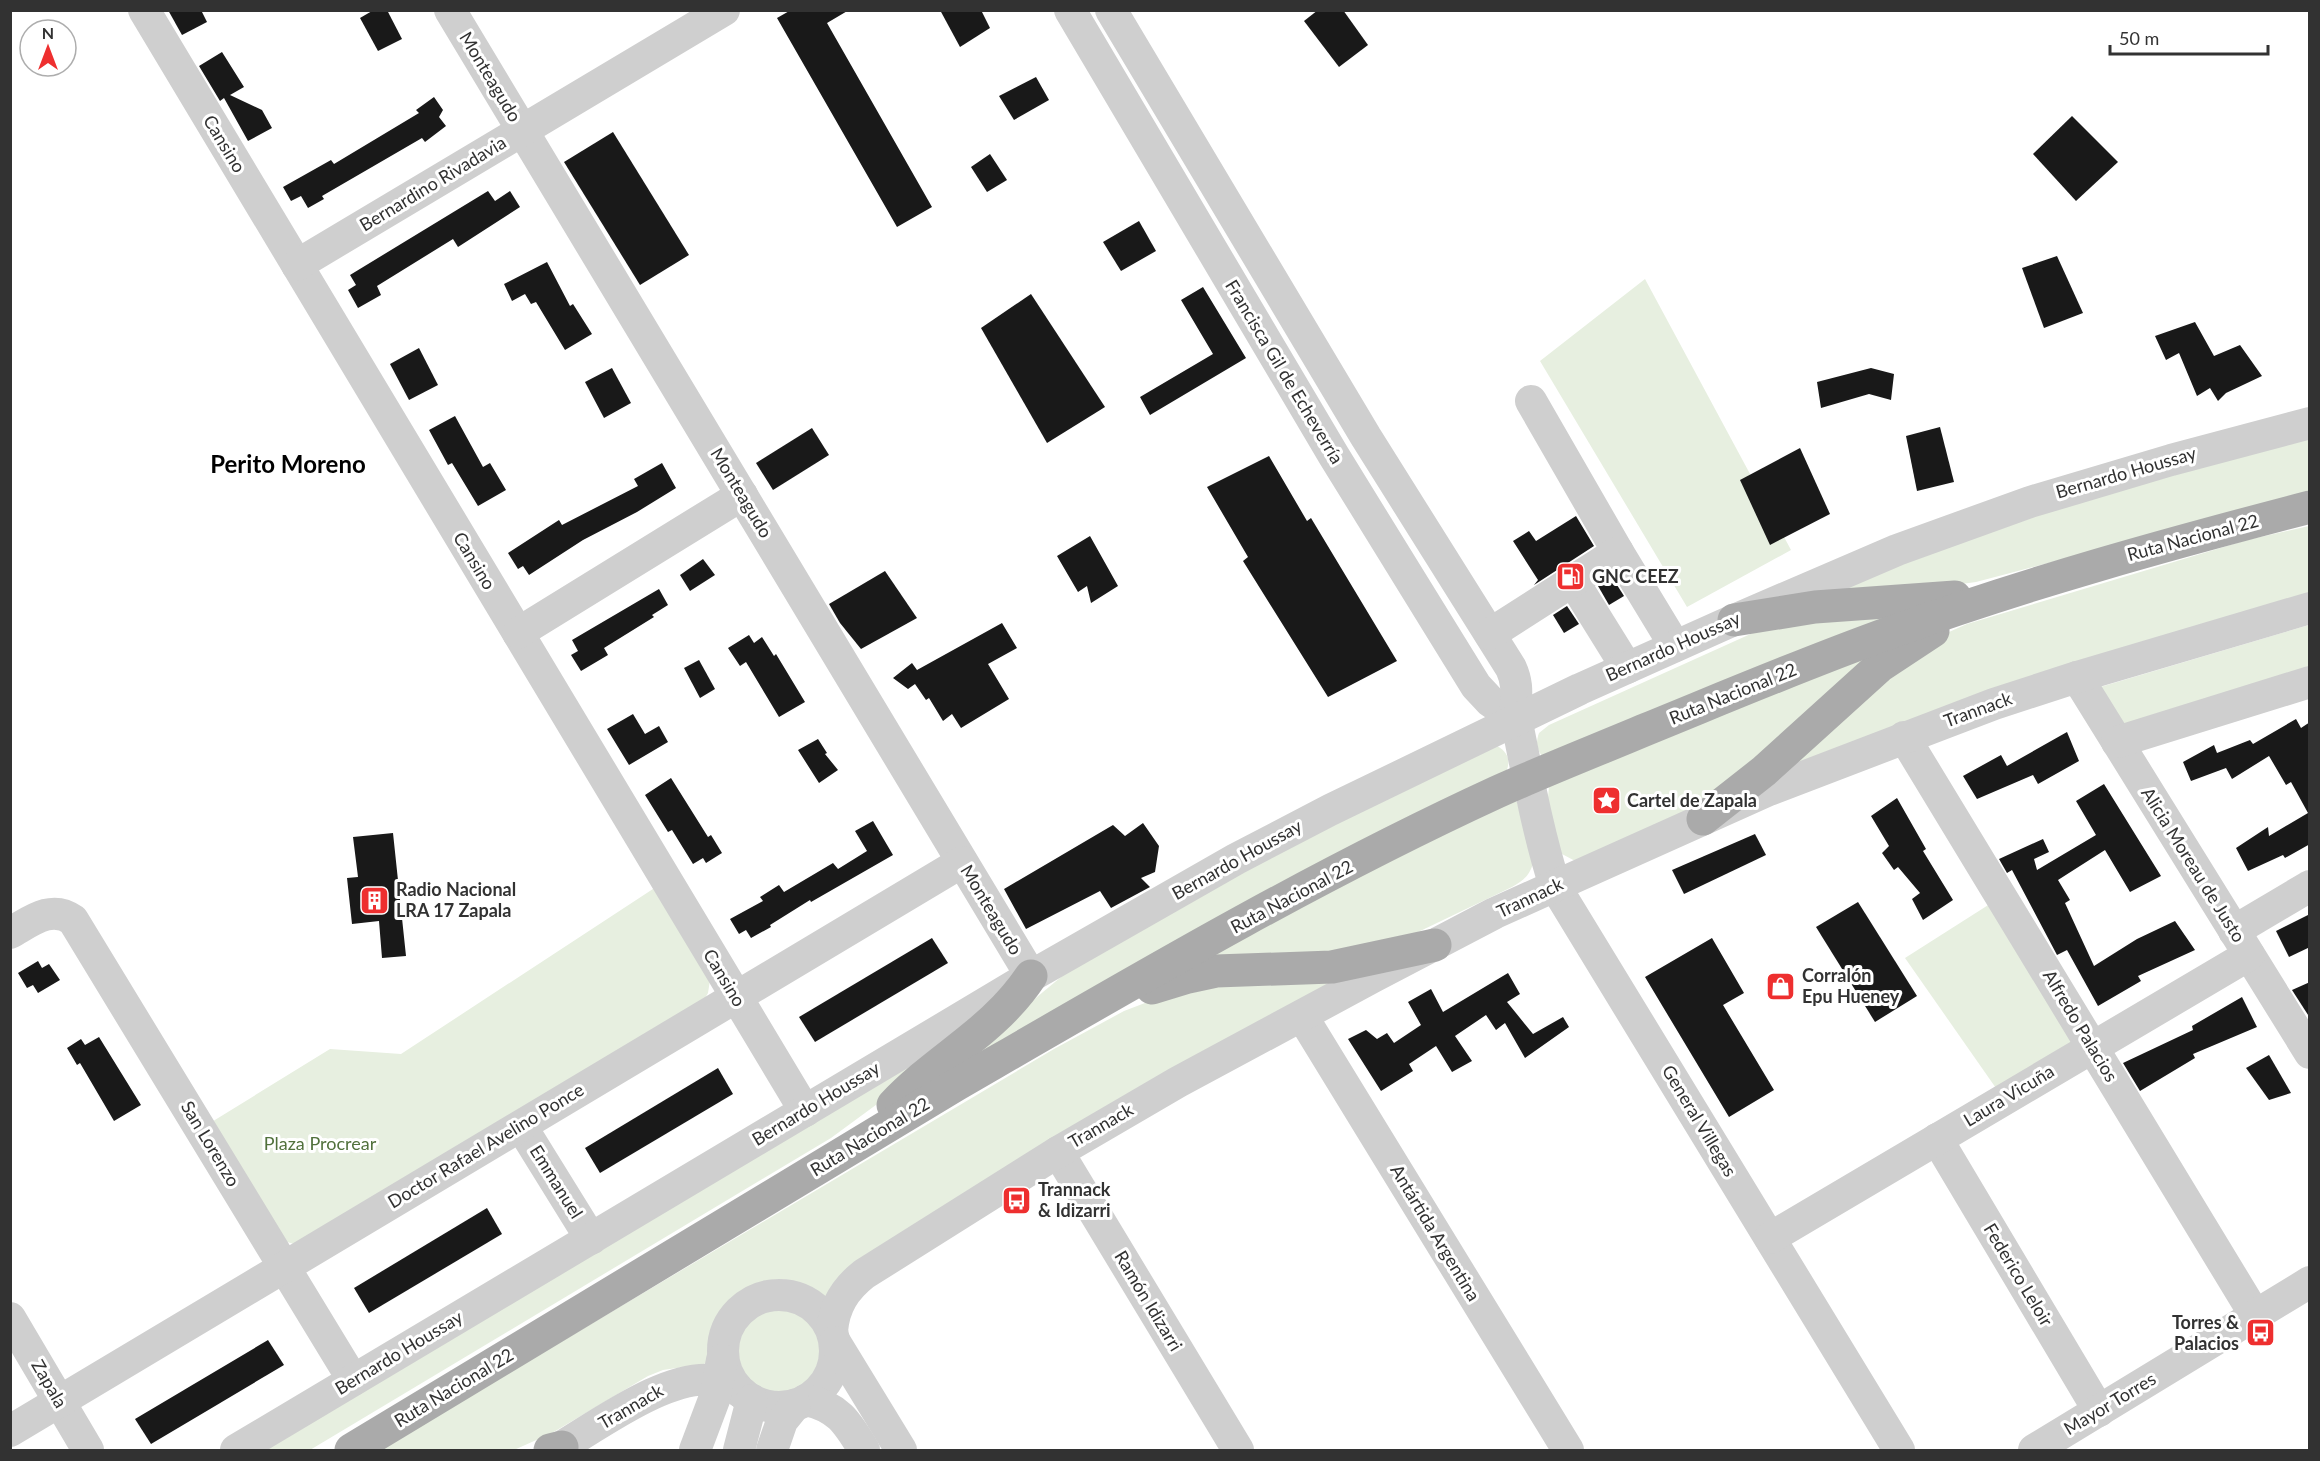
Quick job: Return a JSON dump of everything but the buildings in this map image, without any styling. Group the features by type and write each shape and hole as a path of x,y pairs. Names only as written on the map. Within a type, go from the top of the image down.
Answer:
{"main road":[{"name":"Ruta Nacional 22","path":"351,1450 1040,1036 1305,889 1488,796 1805,665 1977,603 2060,577 2310,507"},
{"path":"2248,523 2310,516"},
{"path":"1734,620 1791,609 1956,597 2060,577"},
{"path":"1702,819 1755,779 1880,666 1977,603"},
{"path":"1040,1036 1139,993 1188,977 1240,969 1332,967 1435,945"},
{"path":"861,1143 902,1095 1004,1012 1031,976"}],"street":[{"name":"Cansino","path":"144,10 805,1111"},
{"name":"Monteagudo","path":"450,10 1031,976"},
{"name":"Bernardino Rivadavia","path":"297,265 724,10"},
{"name":"Francisca Gil de Echeverría","path":"1070,10 1334,456 1476,686 1490,701 1516,719"},
{"name":"Francisca Gil de Echeverría","path":"1111,10 1366,437 1515,677 1518,698 1516,719 1529,779"},
{"path":"1531,400 1675,646"},
{"name":"Bernardo Houssay","path":"236,1450 1031,976 1246,854 1330,810 1516,719 1675,646 1898,550 2030,502 2171,460 2310,423"},
{"path":"1334,456 1366,437"},
{"path":"518,633 742,495"},
{"path":"1490,634 1618,552"},
{"path":"1573,581 1627,668"},
{"name":"Trannack","path":"556,1449 663,1388 692,1380 734,1382 773,1406 801,1402 817,1392 832,1370 835,1356 833,1336 835,1310 854,1282 864,1274 1058,1152 1178,1082 1495,914 1769,790 1904,737 2077,677 2310,608"},
{"name":"Alicia Moreau de Justo","path":"2077,677 2310,1053"},
{"path":"2117,742 2310,682"},
{"name":"Alfredo Palacios","path":"1904,737 2255,1316"},
{"name":"General Villegas","path":"1529,779 1555,886 1899,1450"},
{"name":"Doctor Rafael Avelino Ponce","path":"10,1431 962,861"},
{"name":"Laura Vicuña","path":"1770,1238 2092,1047 2242,943 2310,886"},
{"name":"San Lorenzo","path":"10,933 44,915 60,913 78,926 353,1380"},
{"name":"Antártida Argentina","path":"1302,1016 1568,1450"},
{"name":"Emmanuel","path":"521,1126 591,1239"},
{"name":"Federico Leloir","path":"1937,1139 2100,1410"},
{"name":"Ramón Idizarri","path":"1058,1152 1238,1450"},
{"name":"Mayor Torres","path":"2034,1450 2255,1316 2308,1287"},
{"path":"739,1450 734,1382 724,1340 730,1324 739,1312 752,1302 767,1296 783,1295 798,1298 813,1306 824,1317 901,1450"},
{"name":"Zapala","path":"10,1317 88,1450"},
{"path":"695,1450 715,1397 734,1382"},
{"path":"772,1450 782,1421 801,1402 825,1406 842,1418 864,1450"}],"green space":[{"path":"1645,279 1791,550 1687,607 1540,361"},
{"path":"2309,437 2309,495 1976,582 1933,588 1811,597 1914,556 2100,495"},
{"path":"2309,526 2309,593 1769,779 1940,636 1967,624 2247,540"},
{"path":"1924,609 1542,756 1539,751 1537,742 1539,733 1549,725 1766,627"},
{"path":"2309,625 2309,668 2122,726 2097,688"},
{"path":"1899,642 1723,795 1577,862 1562,854 1558,848 1548,798 1549,786"},
{"path":"1497,746 1508,757 1506,772 930,1086 1067,972 1231,874"},
{"path":"1514,800 1517,802 1533,864 1525,878 1512,887 1391,945 1186,969 1290,910"},
{"name":"Plaza Procrear","path":"656,887 710,980 708,993 704,1000 294,1244 287,1242 210,1123 330,1049 401,1054"},
{"path":"1993,902 2080,1045 1998,1091 1905,958"},
{"path":"1355,973 825,1298 793,1281 781,1279 757,1284 746,1290 727,1306 720,1316 713,1330 707,1362 704,1364 663,1370 648,1376 552,1433 514,1450 379,1450 1054,1049 1124,1011 1179,990"},
{"path":"945,1041 884,1099 831,1138 310,1450 253,1450"},
{"path":"778,1307 802,1314 814,1326 821,1350 814,1374 802,1386 778,1393 754,1386 742,1374 735,1350 742,1326 754,1314"}],"place":[{"name":"GNC CEEZ","path":"1571,577"},
{"name":"Cartel de Zapala","path":"1606,801"},
{"name":"Radio Nacional LRA 17 Zapala","path":"375,900"},
{"name":"Corralón Epu Hueney","path":"1781,986"},
{"name":"Trannack & Idizarri","path":"1017,1200"},
{"name":"Torres & Palacios","path":"2260,1333"}],"district":[{"name":"Perito Moreno","path":"288,465"}]}
